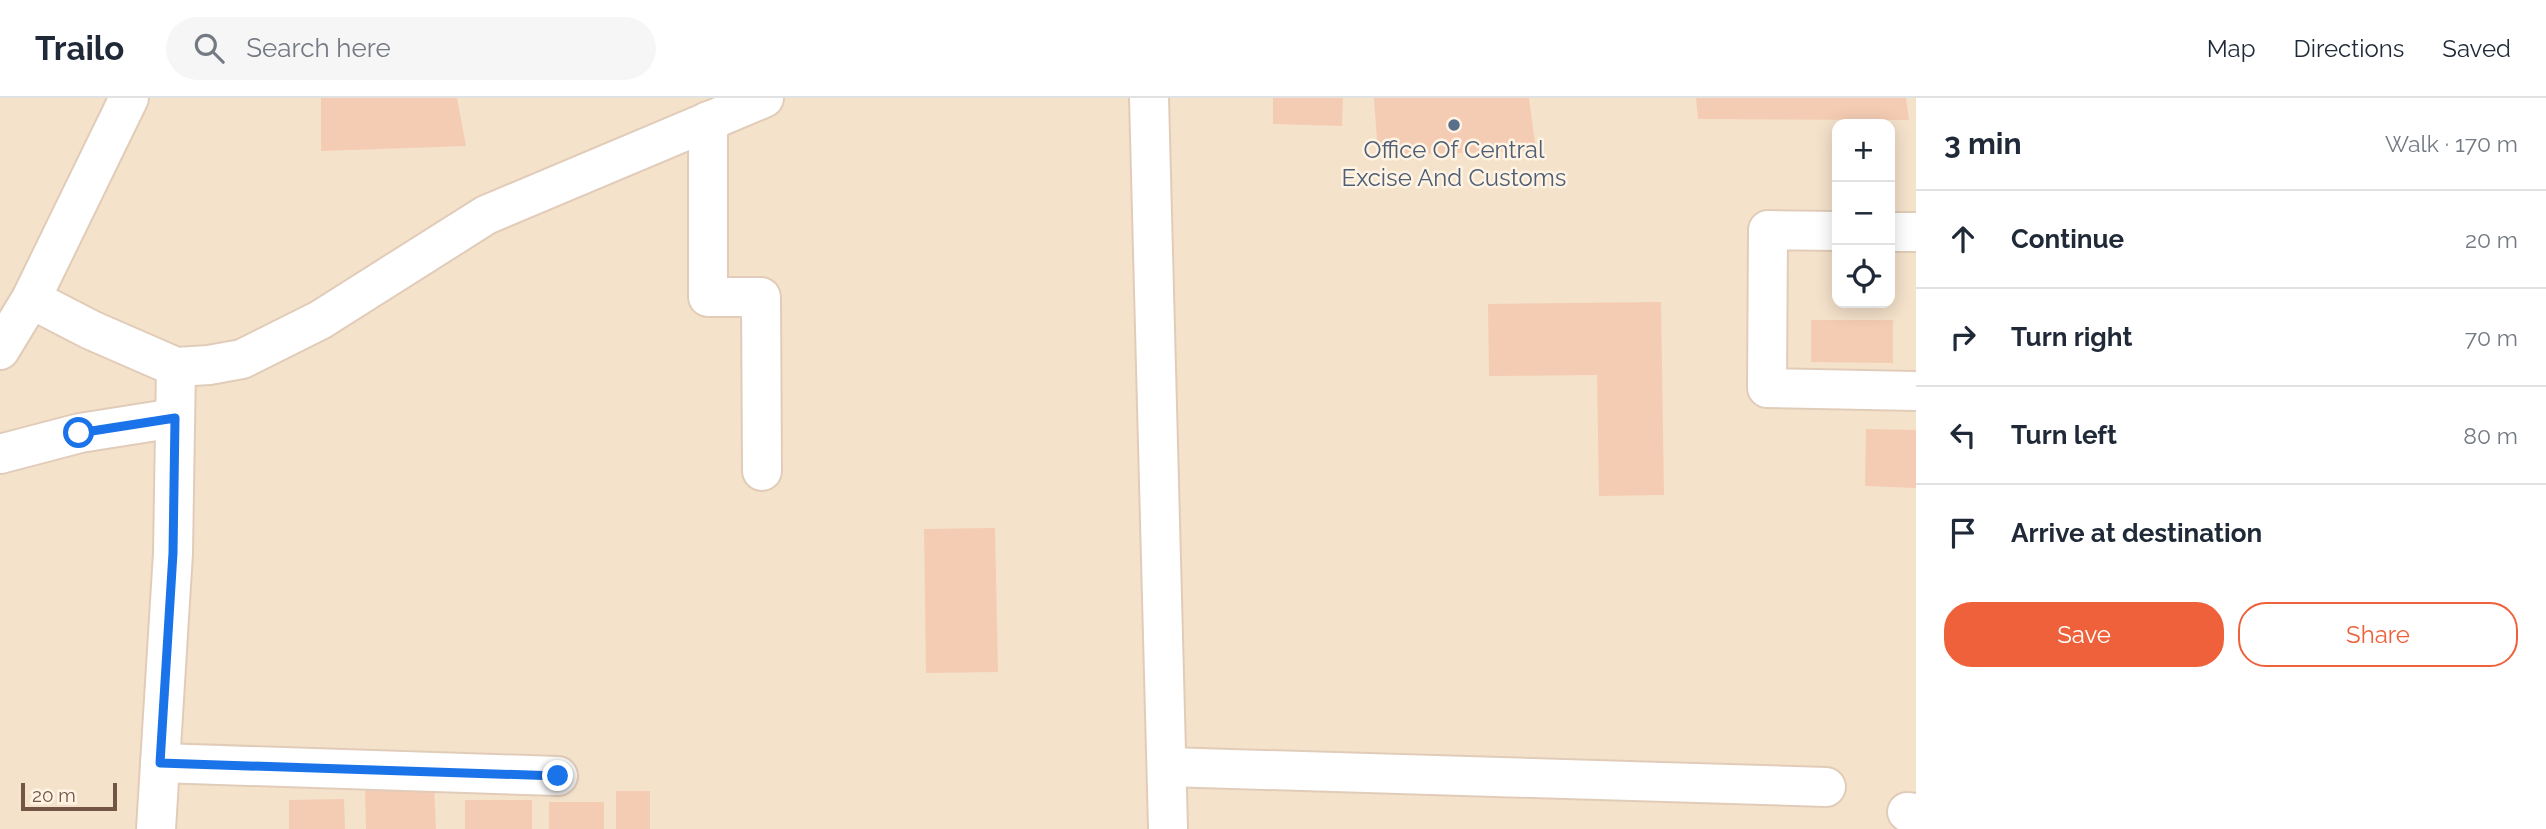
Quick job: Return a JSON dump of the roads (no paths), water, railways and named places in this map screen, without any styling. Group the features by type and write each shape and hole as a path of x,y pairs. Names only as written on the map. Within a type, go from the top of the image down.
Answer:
{"street":[{"path":"0,350 31,299 129,98"},
{"path":"31,299 91,330 176,367 242,359 320,320 486,215 764,98"},
{"path":"1149,98 1168,829"},
{"path":"708,121 708,297 761,297 762,471"},
{"path":"1832,231 1768,230 1767,388 1916,391"},
{"path":"1895,232 1916,232"},
{"path":"156,829 173,553 176,367"},
{"path":"0,454 79,433 175,418"},
{"path":"160,763 558,776"},
{"path":"1168,767 1826,787"}],"place":[{"name":"Office Of Central Excise And Customs","path":"1454,125"}]}
